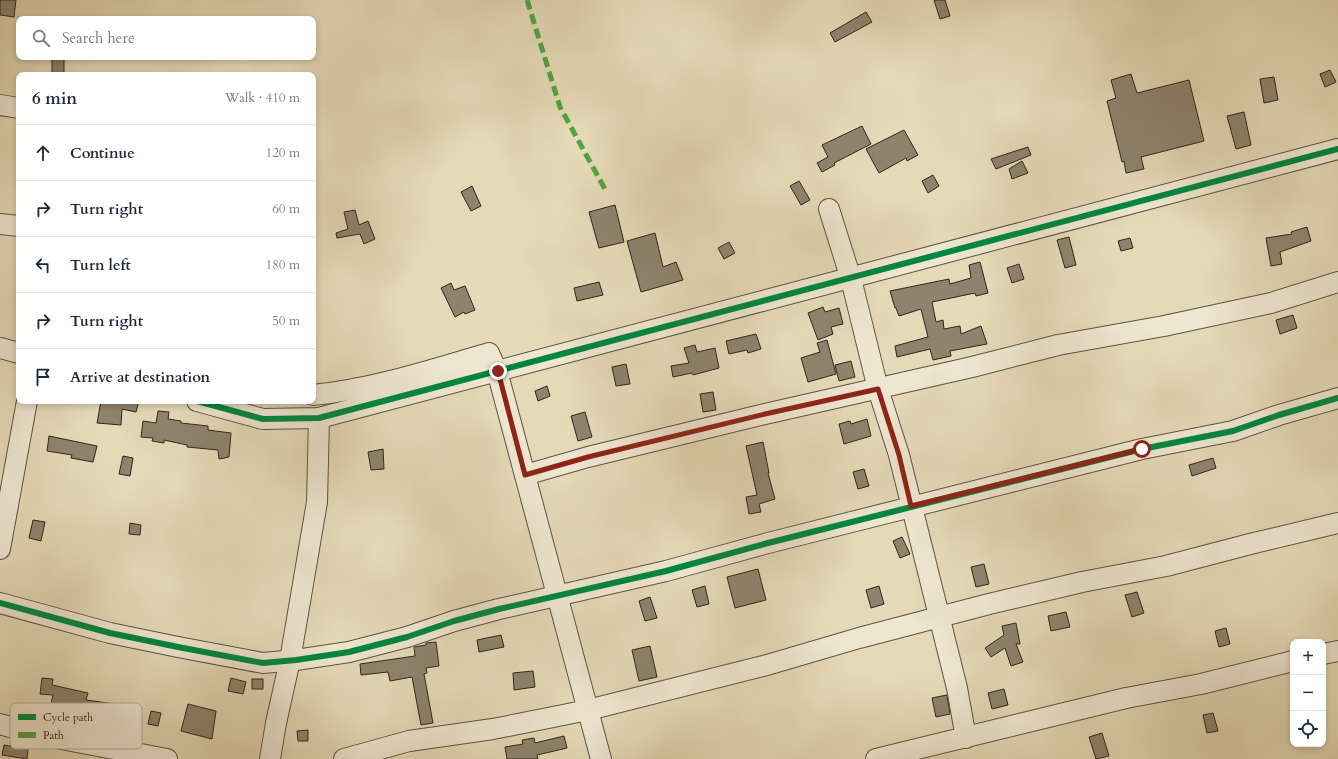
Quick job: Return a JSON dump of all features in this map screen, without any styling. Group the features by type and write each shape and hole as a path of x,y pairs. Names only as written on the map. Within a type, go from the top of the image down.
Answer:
{"street":[{"path":"0,105 16,108"},
{"path":"208,404 263,419 319,418 851,279 1338,149"},
{"path":"829,209 851,279 878,389 899,455 940,616 957,688 966,738"},
{"path":"0,224 16,226"},
{"path":"525,475 588,457 765,414 972,367 1058,345 1164,326 1271,303 1338,282"},
{"path":"0,348 16,352"},
{"path":"316,395 339,392 432,370 489,353 498,371 601,759"},
{"path":"0,603 110,633 264,663 350,652 407,637 454,621 557,595 666,571 911,506 1142,449 1233,430 1338,398"},
{"path":"0,549 26,404"},
{"path":"270,759 276,723 290,660 317,502 319,418"},
{"path":"344,759 410,741 493,729 588,710 767,665 940,616 1082,582 1166,566 1338,523"},
{"path":"1326,653 1338,651"},
{"path":"876,759 1126,698 1201,684 1290,662"},
{"path":"0,724 10,727"},
{"path":"114,749 167,759"}],"building":[{"path":"0,0 16,0 14,17 0,15"},
{"path":"934,0 945,0 950,16 940,19"},
{"path":"866,12 872,22 835,42 830,33"},
{"path":"52,60 64,60 64,72 52,72"},
{"path":"1330,70 1336,82 1325,87 1320,74"},
{"path":"1131,74 1137,93 1189,80 1204,141 1141,157 1144,169 1126,173 1107,101 1116,98 1111,80"},
{"path":"1274,77 1278,100 1264,103 1260,79"},
{"path":"1244,112 1251,145 1236,149 1227,116"},
{"path":"862,126 871,144 834,163 835,165 822,172 817,163 828,157 822,145"},
{"path":"904,130 918,155 907,161 906,158 879,173 866,149"},
{"path":"1028,147 1031,155 996,169 991,159"},
{"path":"1022,161 1028,173 1012,179 1009,169"},
{"path":"933,175 939,186 928,193 922,181"},
{"path":"799,181 810,200 801,205 790,186"},
{"path":"472,186 481,206 471,211 461,192"},
{"path":"615,205 624,242 599,248 589,212"},
{"path":"355,210 359,225 368,221 375,239 364,244 360,234 337,238 336,233 348,229 344,212"},
{"path":"1307,227 1311,241 1280,252 1282,264 1271,266 1266,238 1292,234 1291,232"},
{"path":"655,233 663,267 676,262 683,280 641,292 627,241"},
{"path":"1069,237 1076,265 1065,268 1057,240"},
{"path":"1130,238 1133,248 1121,251 1118,241"},
{"path":"729,242 735,253 724,259 718,248"},
{"path":"980,262 988,293 976,296 975,293 932,302 936,322 943,320 944,329 960,326 961,334 981,326 987,344 950,351 951,356 933,360 930,349 897,357 895,346 928,337 921,309 899,316 890,291 949,279 950,284 971,278 969,265"},
{"path":"1019,264 1024,279 1012,283 1007,268"},
{"path":"599,282 603,295 577,301 574,288"},
{"path":"451,283 454,290 465,286 475,310 465,314 464,312 455,317 441,288"},
{"path":"823,307 825,312 839,308 843,324 831,327 833,334 818,340 808,313"},
{"path":"1293,315 1297,328 1280,334 1276,320"},
{"path":"756,334 761,349 748,353 747,350 729,354 726,341"},
{"path":"827,340 836,374 808,382 801,358 820,352 817,343"},
{"path":"695,345 697,352 715,348 719,368 693,375 692,373 673,377 671,366 689,363 684,348"},
{"path":"851,361 855,377 839,381 835,365"},
{"path":"626,364 630,384 616,386 612,367"},
{"path":"547,386 550,396 538,401 535,391"},
{"path":"713,392 716,410 703,412 700,394"},
{"path":"100,404 138,404 136,412 122,409 121,425 97,423"},
{"path":"158,411 169,412 168,419 181,421 181,423 208,426 208,430 231,433 229,457 219,459 218,450 187,447 187,445 164,440 164,443 152,441 153,438 141,437 143,421 156,423"},
{"path":"585,412 592,437 578,441 571,416"},
{"path":"867,419 871,436 844,444 839,424 850,421 851,424"},
{"path":"49,436 97,446 93,462 71,458 72,455 47,451"},
{"path":"763,442 768,473 775,499 759,504 761,512 749,514 746,497 757,495 746,446"},
{"path":"383,449 384,469 371,470 368,452"},
{"path":"123,456 133,458 130,476 119,474"},
{"path":"1213,458 1216,468 1192,476 1189,465"},
{"path":"864,469 869,486 858,489 853,472"},
{"path":"33,520 45,522 41,541 29,538"},
{"path":"130,523 141,525 140,535 129,534"},
{"path":"902,537 910,554 900,558 893,541"},
{"path":"984,564 989,584 976,587 971,567"},
{"path":"758,569 766,600 735,608 727,577"},
{"path":"705,586 709,604 697,607 692,590"},
{"path":"879,586 884,604 871,608 866,590"},
{"path":"1137,592 1144,613 1132,617 1125,595"},
{"path":"650,597 657,618 645,621 639,601"},
{"path":"1066,612 1070,627 1051,631 1048,616"},
{"path":"1016,623 1020,644 1016,644 1023,662 1011,666 1005,648 991,657 985,648 1004,635 1002,626"},
{"path":"1226,628 1230,644 1219,647 1215,631"},
{"path":"501,635 504,647 479,652 477,640"},
{"path":"436,642 439,666 426,668 427,673 424,674 433,723 421,725 412,677 390,681 388,672 361,675 360,664 415,656 414,647 426,645 426,643"},
{"path":"650,646 657,677 639,681 632,650"},
{"path":"533,671 535,687 514,690 513,673"},
{"path":"42,678 53,679 52,685 88,693 86,700 108,703 51,703 53,695 40,694"},
{"path":"231,678 246,682 243,694 228,691"},
{"path":"252,679 263,679 263,689 252,689"},
{"path":"1004,689 1008,705 992,709 988,693"},
{"path":"947,695 950,714 936,717 932,698"},
{"path":"188,704 216,711 212,739 181,731"},
{"path":"151,711 161,713 158,726 148,724"},
{"path":"1213,713 1218,731 1207,733 1203,715"},
{"path":"308,730 308,741 298,741 297,731"},
{"path":"1102,733 1109,756 1096,759 1089,737"},
{"path":"564,736 567,748 537,755 538,759 507,759 505,747 523,744 522,740 534,738 535,743"},
{"path":"4,745 10,746 10,749 28,749 27,759 2,755"}],"marked path":[{"path":"527,0 560,107 606,191"}],"cycle path":[{"path":"208,404 263,419 319,418 1338,149"},
{"path":"0,603 110,633 263,663 296,660 349,652 407,637 454,621 499,609 666,571 768,543 1142,449 1233,431 1279,415 1338,398"}],"route":[{"path":"498,371 525,475 588,457 765,414 878,389 899,455 911,506 989,488 1142,449"}]}
